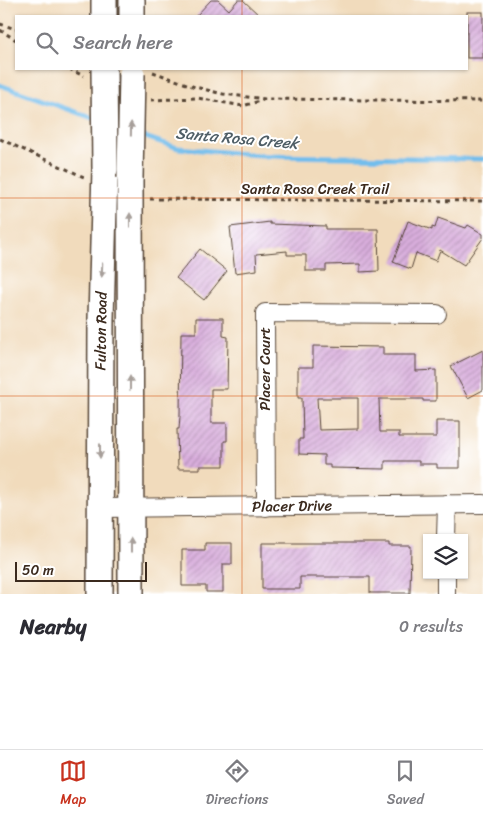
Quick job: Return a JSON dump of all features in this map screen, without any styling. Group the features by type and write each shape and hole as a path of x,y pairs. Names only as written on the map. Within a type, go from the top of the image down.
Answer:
{"main road":[{"path":"104,0 104,15"},
{"path":"132,0 132,15"},
{"name":"Fulton Road","path":"131,594 130,178 137,71"},
{"name":"Fulton Road","path":"98,73 95,174 101,319 100,594"}],"street":[{"name":"Placer Court","path":"266,507 265,313 437,314"},
{"path":"446,534 447,504"},
{"name":"Placer Drive","path":"100,508 483,504"},
{"path":"446,579 446,594"}],"path":[{"path":"0,24 15,29"},
{"path":"0,30 15,40"},
{"path":"76,70 98,73"},
{"path":"137,71 223,94 265,99 483,101"},
{"path":"144,98 157,101 197,98 243,106 265,99"},
{"path":"0,140 73,171 95,174"},
{"name":"Santa Rosa Creek Trail","path":"147,199 483,201"}],"building":[{"path":"211,0 218,0 229,10 238,0 243,0 259,15 197,15"},
{"path":"467,12 483,12 483,58 468,58"},
{"path":"438,218 466,228 468,225 483,234 483,238 464,265 440,250 436,261 416,253 411,269 393,262 408,221 432,230 432,227 435,228"},
{"path":"270,222 270,224 326,226 326,229 378,229 379,271 360,272 360,264 326,265 326,271 306,271 306,255 287,255 287,251 256,254 257,270 235,273 230,227"},
{"path":"200,249 227,271 204,300 176,278"},
{"path":"196,318 223,318 223,336 228,337 227,389 211,389 211,423 227,423 227,441 224,441 224,466 200,466 200,469 178,469 177,429 179,429 180,416 181,333 196,333"},
{"path":"313,346 383,347 383,355 416,355 416,371 436,370 436,401 423,401 423,399 379,399 380,432 399,432 399,437 436,437 436,421 460,421 460,468 437,468 437,464 419,464 419,461 385,461 385,469 330,468 330,465 324,465 324,455 299,454 299,439 303,439 302,398 298,398 298,367 313,367","holes":["317,398 358,398 358,429 319,430"]},
{"path":"483,350 483,390 468,398 451,366"},
{"path":"205,543 232,543 232,564 223,564 223,592 206,592 206,586 182,586 182,550 205,550"},
{"path":"262,543 389,543 389,546 411,546 410,593 370,593 370,577 300,577 300,589 262,589"}],"waterway":[{"name":"Santa Rosa Creek","path":"0,85 98,120"},
{"name":"Santa Rosa Creek","path":"139,135 178,148 269,156 483,159"}]}
